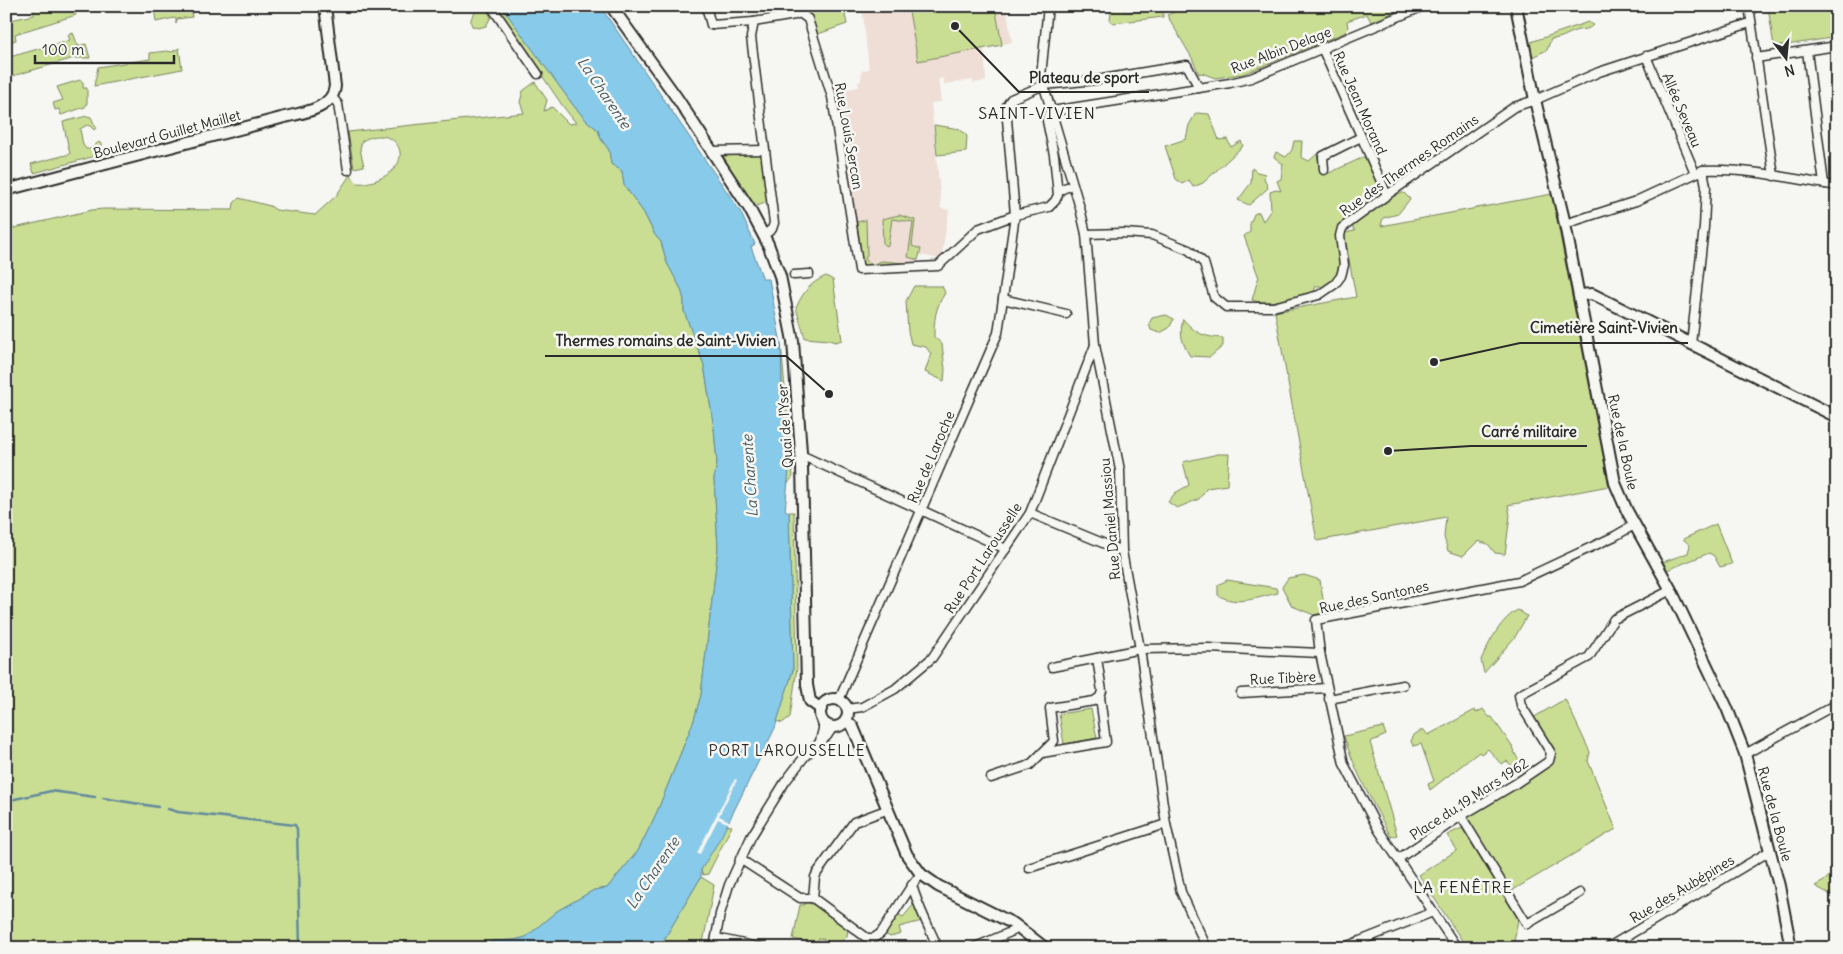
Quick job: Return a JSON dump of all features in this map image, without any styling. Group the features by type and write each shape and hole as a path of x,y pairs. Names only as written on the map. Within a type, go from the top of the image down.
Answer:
{"street":[{"path":"325,6 336,86 332,98 338,104 348,170"},
{"path":"491,6 538,74"},
{"name":"Quai de l'Yser","path":"611,6 677,98 788,276 801,455 807,685 810,701 821,709"},
{"path":"706,6 711,25 754,22 796,15 801,9"},
{"name":"Rue Daniel Massiou","path":"1048,6 1041,76 1086,234 1095,345 1120,470 1122,551 1140,649 1166,824 1181,892 1207,948"},
{"name":"Rue Albin Delage","path":"1052,111 1251,78 1424,6"},
{"name":"Rue de la Boule","path":"1516,6 1535,100 1580,295 1619,496 1671,590 1727,708 1745,754 1779,886 1791,948"},
{"path":"1749,6 1774,176"},
{"name":"Rue Louis Sercan","path":"801,9 808,19 832,97 859,270 938,266 978,229 1015,214"},
{"path":"754,22 751,36 774,223 772,229 764,235"},
{"name":"Rue des Thermes Romains","path":"1086,234 1124,233 1152,235 1189,250 1204,263 1214,297 1226,307 1273,307 1319,295 1335,284 1341,276 1344,265 1340,236 1341,229 1514,107 1535,100 1599,72 1750,23"},
{"path":"1756,58 1837,46"},
{"name":"Rue Jean Morand","path":"1322,48 1387,195"},
{"path":"1807,51 1824,184"},
{"name":"Allée Seveau","path":"1646,56 1695,173"},
{"name":"Rue de Laroche","path":"839,700 998,333 1015,214 1006,107 1011,99 1044,85 1096,80 1187,65 1198,88"},
{"name":"Boulevard Guillet Maillet","path":"6,190 317,108 332,98"},
{"path":"1015,214 1049,207 1055,202 1058,191 1054,155 1047,121 1052,111"},
{"path":"1324,170 1323,156 1361,137"},
{"path":"711,151 765,150"},
{"path":"1565,224 1636,201 1703,170 1774,176 1837,186"},
{"path":"1691,344 1704,227 1706,186 1703,170"},
{"path":"1058,191 1067,186"},
{"path":"788,276 809,274"},
{"path":"1580,295 1592,294 1835,416 1837,397"},
{"path":"1003,299 1066,314"},
{"name":"Rue Port Larousselle","path":"847,709 862,707 896,689 932,658 1030,513 1095,345"},
{"path":"801,455 1006,549"},
{"path":"1030,513 1122,551"},
{"name":"Rue des Santones","path":"1320,653 1316,620 1519,581 1615,536 1634,525"},
{"name":"Place du 19 Mars 1962","path":"1398,860 1461,816 1516,784 1549,761 1551,757 1549,748 1521,705 1520,695 1589,657 1614,619 1671,590"},
{"path":"1052,667 1140,649 1208,648 1320,653 1344,764 1367,810 1457,948"},
{"path":"1042,753 1106,742 1097,658"},
{"name":"Rue Tibère","path":"1329,699 1403,685"},
{"name":"Rue Tibère","path":"1240,693 1327,688"},
{"path":"991,778 1030,765 1054,741 1050,708 1094,700 1100,697"},
{"path":"714,948 722,907 751,836 785,782 805,756 827,736 833,727 840,725 846,720 846,705 839,700 830,699 821,709 823,729 820,741"},
{"path":"1745,754 1837,704"},
{"path":"846,720 853,727 886,810 906,854 921,874 938,886 1020,928 1045,948"},
{"path":"823,721 833,727"},
{"path":"813,898 817,872 854,822 886,810"},
{"path":"1461,816 1527,924 1580,892"},
{"path":"1030,868 1166,824"},
{"name":"Rue des Aubépines","path":"1607,948 1770,851"},
{"path":"740,859 800,898 813,898 867,938 874,938 882,933 921,874"},
{"path":"912,885 924,920 938,948"},
{"path":"1342,948 1433,912"},
{"path":"973,948 1020,928"},
{"path":"716,938 762,948"}],"shaded area":[{"path":"862,6 1006,6 1012,42 984,49 986,81 973,83 973,80 944,84 943,78 938,79 941,102 931,103 940,208 949,210 941,259 920,255 917,264 863,267 836,91 859,87 858,82 861,81 862,71 869,69"}],"green space":[{"path":"34,6 73,6 76,15 15,34 16,40 6,43 6,21 34,15"},
{"path":"154,6 191,6 192,17 177,19 176,24 176,19 174,18 156,22"},
{"path":"807,6 843,6 847,24 818,34"},
{"path":"908,6 995,6 1002,45 918,61"},
{"path":"1145,6 1163,6 1163,17 1114,23 1110,21 1111,11 1120,7 1127,12"},
{"path":"1190,6 1409,6 1371,22 1367,14 1347,21 1348,29 1344,33 1243,74 1215,78 1202,73 1199,74 1167,15"},
{"path":"1768,6 1837,6 1837,37 1774,47"},
{"path":"502,7 573,105 598,130 601,139 609,150 611,164 622,171 624,185 644,213 655,235 661,242 667,263 681,289 684,311 704,365 714,428 717,464 714,479 718,548 701,695 694,720 657,812 638,851 607,888 594,890 557,911 526,937 514,940 493,941 485,946 476,944 461,948 6,948 6,250 9,249 6,230 92,210 233,210 234,203 239,198 270,206 276,210 315,215 336,196 350,175 357,183 371,182 391,172 398,163 400,154 398,146 393,140 374,136 362,141 360,149 364,166 354,168 348,132 524,113 520,102 523,91 535,82 547,100 544,111 552,107 569,124 576,123 499,12"},
{"path":"482,8 486,9 491,17 486,26 478,28 472,26 471,20 473,15"},
{"path":"1588,22 1593,25 1588,29 1578,30 1562,37 1551,39 1547,50 1532,57 1530,51 1531,42"},
{"path":"73,33 78,46 86,44 90,58 74,58 6,78 6,58 70,40 68,35"},
{"path":"179,48 182,69 94,86 98,67 150,59 150,53 172,52"},
{"path":"80,80 83,82 83,88 87,88 87,103 85,107 61,115 59,109 55,110 53,103 63,100 57,87"},
{"path":"1196,113 1209,114 1219,140 1227,139 1231,147 1241,141 1243,146 1203,183 1193,187 1189,180 1182,184 1176,179 1165,146 1186,139 1189,125"},
{"path":"87,116 91,117 96,128 94,130 87,125 80,129 83,145 86,149 90,149 99,142 101,144 101,153 34,173 31,164 70,154 63,122"},
{"path":"934,125 960,129 967,136 966,152 937,155"},
{"path":"1294,141 1302,141 1301,157 1309,161 1317,154 1319,164 1326,161 1327,174 1366,156 1381,191 1378,199 1338,235 1340,265 1335,277 1330,282 1323,288 1316,286 1314,292 1282,300 1258,302 1252,300 1259,278 1244,236 1250,232 1250,224 1254,214 1259,212 1263,221 1271,210 1270,192 1281,191 1277,181 1281,179 1283,164 1274,157 1276,152 1286,157 1292,150"},
{"path":"765,150 768,202 754,207 720,151"},
{"path":"1252,168 1257,172 1265,174 1264,178 1268,188 1249,205 1238,200 1251,183"},
{"path":"1395,193 1404,193 1410,199 1398,214 1383,218 1381,226 1552,194 1609,486 1508,505 1510,515 1505,554 1495,553 1488,544 1478,541 1463,556 1448,551 1444,537 1446,517 1317,541 1275,312 1356,297 1344,233 1355,231 1352,226 1357,219 1381,206"},
{"path":"899,215 915,220 912,246 921,249 918,260 908,257 913,222 892,219 888,246 883,244 882,219"},
{"path":"866,220 867,255 865,259 872,265 881,261 917,264 863,267 857,222"},
{"path":"826,276 833,280 842,340 835,342 805,338 796,308 801,297 808,289"},
{"path":"914,286 942,286 945,293 937,309 934,331 934,337 942,344 945,370 944,381 925,372 931,354 926,347 911,344 906,301"},
{"path":"1166,315 1174,319 1169,328 1160,333 1151,330 1149,324 1152,318"},
{"path":"1183,319 1201,334 1223,338 1223,346 1210,357 1190,356 1182,338"},
{"path":"781,344 793,477 787,484 789,462 782,389"},
{"path":"1218,454 1229,454 1227,485 1207,488 1199,499 1177,508 1168,502 1175,493 1189,485 1183,462"},
{"path":"789,512 794,512 797,668 790,717 782,723 777,721 793,670"},
{"path":"1716,524 1732,564 1720,567 1714,556 1709,553 1667,570 1663,562 1688,553 1690,545 1683,539"},
{"path":"1304,575 1320,580 1325,612 1314,615 1292,606 1282,587 1288,578"},
{"path":"1227,580 1276,588 1278,593 1240,601 1225,599 1218,595 1218,585"},
{"path":"1518,610 1527,616 1515,637 1484,673 1481,660 1487,646 1506,619"},
{"path":"1565,699 1590,752 1588,761 1616,829 1508,893 1461,816 1551,757 1531,719"},
{"path":"1091,709 1097,738 1064,744 1059,714"},
{"path":"1483,709 1489,717 1492,717 1515,751 1524,769 1518,773 1507,761 1501,764 1488,749 1481,754 1479,752 1430,790 1428,784 1434,781 1421,744 1413,746 1411,741 1414,735 1423,729 1428,735 1475,710 1476,713"},
{"path":"1383,727 1386,735 1370,742 1397,835 1391,837 1359,775 1344,736"},
{"path":"726,825 732,826 708,874 703,875 701,870"},
{"path":"1462,828 1518,919 1513,948 1467,948 1419,875 1457,850 1447,835"},
{"path":"1836,869 1837,906 1835,897 1815,886 1824,881"},
{"path":"701,877 714,885 702,948 659,948"},
{"path":"806,902 814,905 848,929 847,936 842,941 832,945 823,939 818,939 813,947 803,941 793,939 800,905 804,905"},
{"path":"915,903 922,921 899,927 901,934 890,937 885,934 898,914 903,917"}],"water":[{"name":"La Charente","path":"501,6 600,6 740,211 755,244 751,247 763,279 769,279 781,344 782,389 789,470 785,510 789,512 793,670 775,728 721,837 701,870 701,877 659,948 461,948 476,944 485,946 493,941 514,940 526,937 557,911 594,890 607,888 638,851 657,812 694,720 701,695 718,548 714,479 717,464 714,428 704,365 684,311 681,289 667,263 661,242 655,235 644,213 624,185 622,171 611,164 609,150 601,139 598,130 573,105"}],"pier":[{"path":"735,779 737,780 719,816 731,822 730,824 718,819 700,854 697,853"}],"waterway":[{"path":"6,801 51,791 95,797"},
{"path":"103,798 158,807"},
{"path":"168,809 178,812 295,825 297,829 300,947"}],"place":[{"name":"Plateau de sport","path":"955,26"},
{"name":"Cimetière Saint-Vivien","path":"1434,362"},
{"name":"Thermes romains de Saint-Vivien","path":"829,394"},
{"name":"Carré militaire","path":"1388,451"}],"district":[{"name":"SAINT-VIVIEN","path":"1037,113"},
{"name":"PORT LAROUSSELLE","path":"787,751"},
{"name":"LA FENÊTRE","path":"1463,887"}]}
